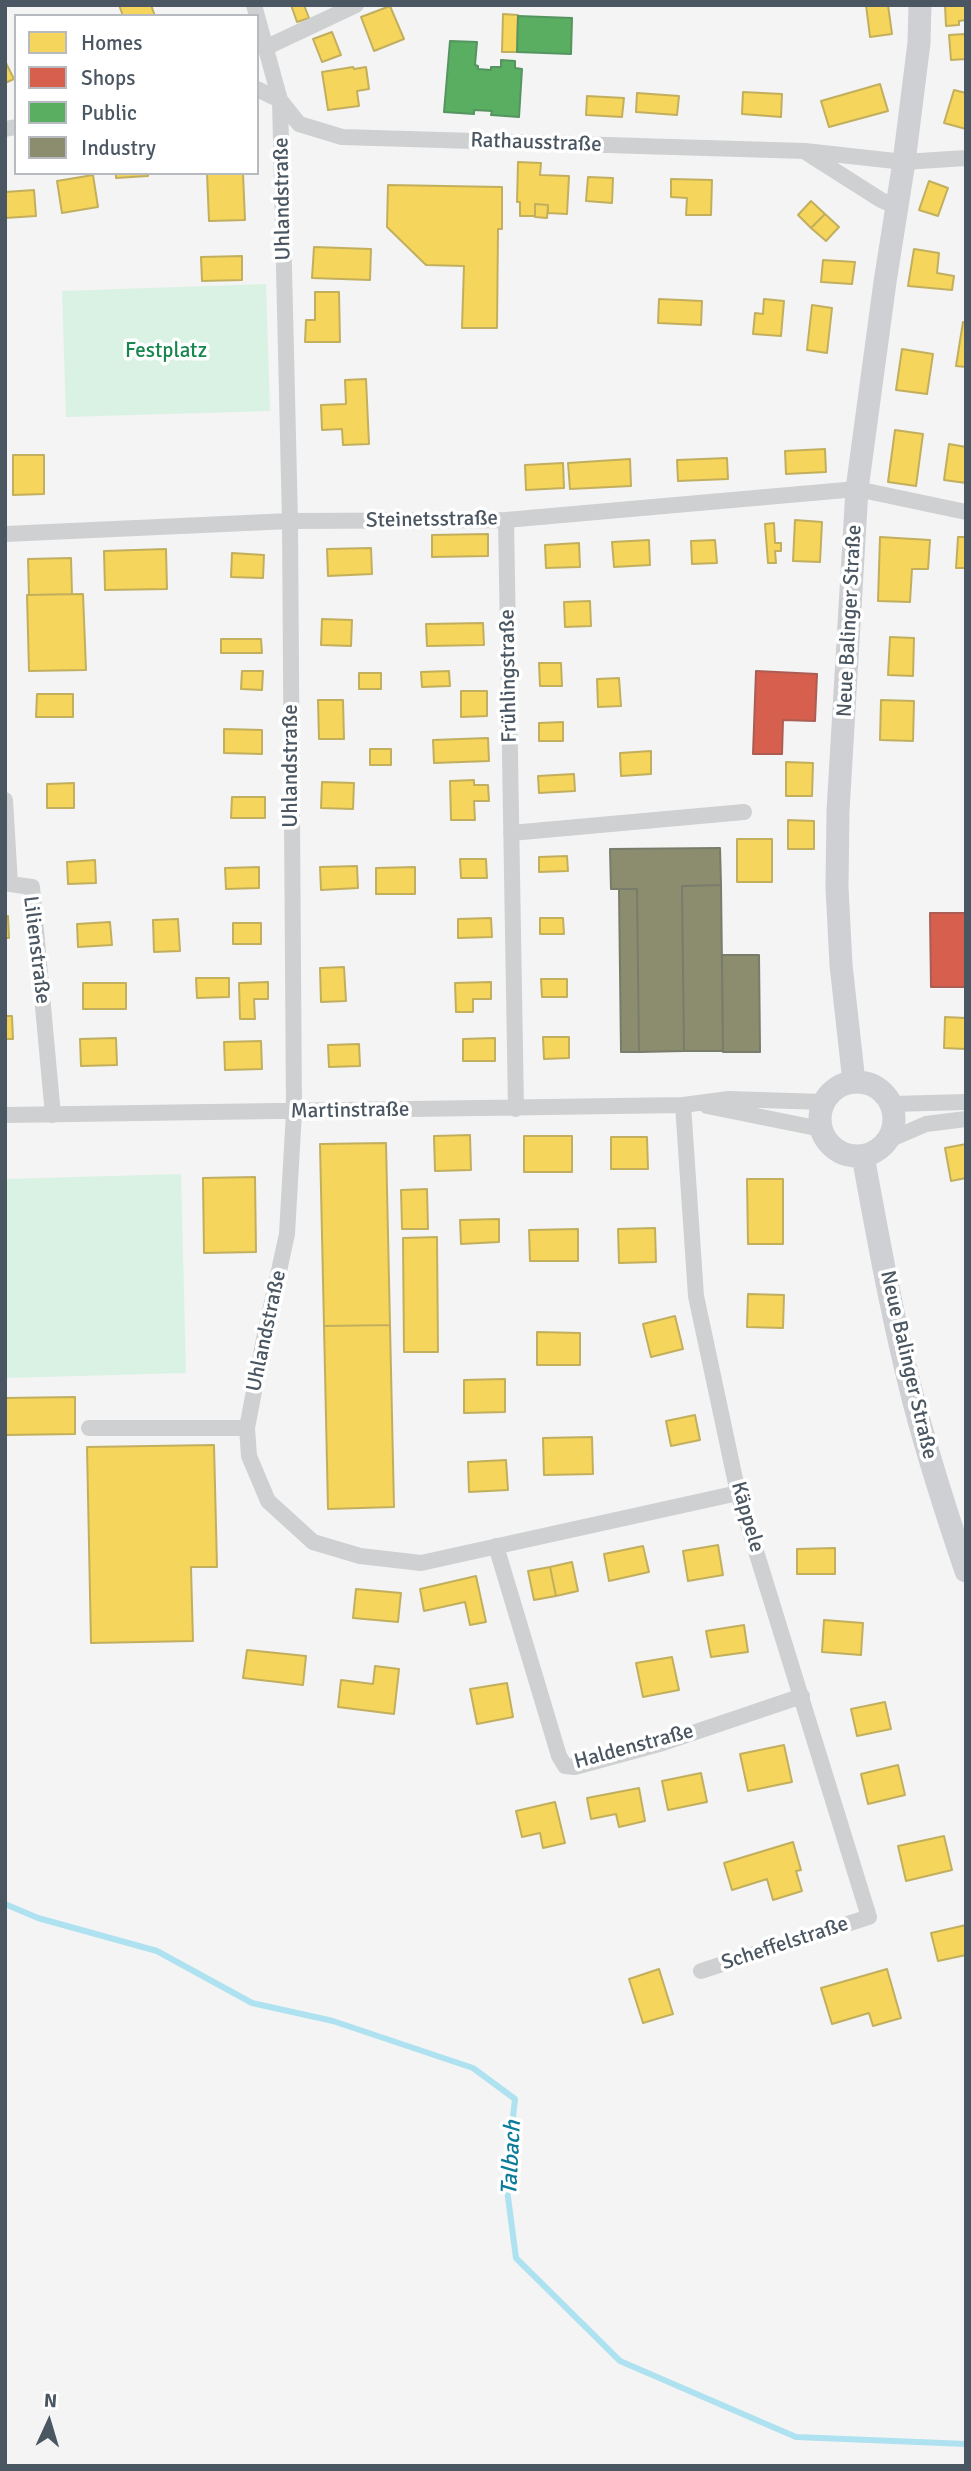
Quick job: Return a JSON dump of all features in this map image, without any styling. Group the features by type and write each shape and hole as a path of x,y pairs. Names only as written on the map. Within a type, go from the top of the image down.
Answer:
{"main road":[{"name":"Neue Balinger Straße","path":"854,1082 841,965 837,887 838,811 857,489 904,162 919,43 920,5"},
{"path":"854,1082 868,1083 880,1090 892,1104 895,1122 889,1140 877,1151 863,1156 849,1155 835,1149 821,1129 820,1116 824,1102 839,1086 854,1082"},
{"name":"Neue Balinger Straße","path":"863,1156 913,1400 940,1495 966,1571"}],"street":[{"path":"267,47 356,5"},
{"name":"Uhlandstraße","path":"259,21 280,100 290,521 294,1112 287,1234 247,1428 249,1456 268,1501 313,1542 360,1556 421,1563 738,1493"},
{"path":"259,90 280,100"},
{"name":"Rathausstraße","path":"280,100 299,124 342,137 805,151 904,162 966,158"},
{"path":"805,151 871,194 897,206"},
{"name":"Steinetsstraße","path":"5,534 290,521 506,520 857,489 966,512"},
{"name":"Frühlingstraße","path":"506,520 516,1109"},
{"name":"Lilienstraße","path":"5,800 8,885 32,887 53,1115"},
{"path":"511,833 744,812"},
{"name":"Martinstraße","path":"5,1115 516,1109 689,1105 729,1099 824,1102"},
{"path":"892,1104 966,1102"},
{"name":"Martinstraße","path":"689,1105 821,1129"},
{"name":"Käppele","path":"689,1105 696,1296 738,1493 869,1917"},
{"path":"889,1140 926,1124 966,1119"},
{"path":"89,1428 247,1428"},
{"name":"Haldenstraße","path":"496,1546 559,1756 565,1766 575,1767 663,1743 802,1696"},
{"name":"Scheffelstraße","path":"701,1971 869,1917"}],"green space":[{"name":"Festplatz","path":"266,284 270,411 66,417 62,291"},
{"path":"181,1174 186,1373 5,1378 5,1179"}],"building: Homes":[{"path":"119,5 151,5 154,14 122,14"},
{"path":"291,5 304,5 309,18 297,22"},
{"path":"866,5 888,5 892,34 870,37"},
{"path":"945,5 966,5 966,20 959,21 959,25 946,26"},
{"path":"390,6 404,39 374,51 361,17"},
{"path":"503,14 518,15 517,52 502,52"},
{"path":"332,32 341,55 322,62 313,39"},
{"path":"965,34 966,59 951,60 949,35"},
{"path":"5,61 14,79 5,83"},
{"path":"366,67 369,89 357,91 359,106 328,110 322,72"},
{"path":"880,84 888,111 829,127 821,101"},
{"path":"954,90 966,93 966,129 944,123"},
{"path":"743,92 782,94 781,117 742,114"},
{"path":"637,93 679,96 677,115 636,112"},
{"path":"587,96 624,98 622,117 586,115"},
{"path":"518,162 541,163 540,175 569,176 567,214 548,213 548,205 535,204 535,216 520,216 520,202 517,202"},
{"path":"93,175 98,207 62,213 57,181"},
{"path":"116,175 148,175 148,176 116,178"},
{"path":"207,175 243,175 245,220 209,221"},
{"path":"588,177 613,178 612,203 586,201"},
{"path":"671,179 712,180 711,215 686,215 687,198 671,197"},
{"path":"929,181 948,188 938,216 919,210"},
{"path":"388,185 502,187 502,229 498,229 497,328 462,328 464,266 426,265 387,227"},
{"path":"34,190 36,216 5,218 5,192"},
{"path":"811,201 825,214 811,228 798,215"},
{"path":"535,204 548,205 547,218 535,217"},
{"path":"825,214 839,227 826,241 811,228"},
{"path":"314,247 371,249 370,280 312,278"},
{"path":"914,249 939,253 937,273 954,276 952,290 908,286"},
{"path":"242,256 242,280 202,281 201,257"},
{"path":"823,260 855,262 852,284 821,282"},
{"path":"315,292 339,292 340,342 305,342 306,320 315,320"},
{"path":"659,299 702,301 701,325 658,323"},
{"path":"764,299 784,301 781,336 753,334 755,313 763,314"},
{"path":"812,305 832,308 827,353 807,350"},
{"path":"963,322 966,323 966,367 956,366"},
{"path":"902,349 933,354 927,394 896,390"},
{"path":"366,379 369,444 343,445 342,429 322,430 321,405 346,404 345,380"},
{"path":"895,430 923,434 916,486 888,482"},
{"path":"949,444 966,447 966,483 944,480"},
{"path":"825,449 826,472 786,474 785,451"},
{"path":"13,455 44,455 44,494 13,495"},
{"path":"727,458 728,479 678,481 677,460"},
{"path":"630,459 631,486 570,489 568,463"},
{"path":"563,463 564,488 526,490 525,465"},
{"path":"795,520 822,522 820,562 793,561"},
{"path":"774,523 775,543 781,543 781,551 775,551 776,563 768,563 765,524"},
{"path":"488,534 488,556 432,557 432,535"},
{"path":"880,537 930,540 928,569 912,569 910,602 878,601"},
{"path":"958,537 966,537 966,568 956,568"},
{"path":"649,540 650,565 614,567 612,542"},
{"path":"715,540 717,563 692,564 691,541"},
{"path":"579,543 580,567 546,568 545,545"},
{"path":"371,548 372,574 328,576 327,549"},
{"path":"166,549 167,589 105,590 104,551"},
{"path":"232,553 264,555 263,578 231,577"},
{"path":"71,558 72,594 29,595 28,559"},
{"path":"83,594 86,670 29,671 27,595"},
{"path":"590,601 591,626 565,627 564,602"},
{"path":"322,619 352,620 351,646 321,645"},
{"path":"483,623 484,645 427,646 426,624"},
{"path":"890,637 914,638 913,676 888,675"},
{"path":"221,639 261,639 262,653 221,653"},
{"path":"539,663 561,663 562,686 540,686"},
{"path":"242,671 263,671 262,690 241,689"},
{"path":"449,671 450,686 422,687 421,672"},
{"path":"359,673 381,673 381,689 359,689"},
{"path":"619,678 621,706 598,707 597,679"},
{"path":"461,691 487,691 487,716 461,717"},
{"path":"37,694 73,694 73,717 36,717"},
{"path":"318,700 343,700 344,739 319,739"},
{"path":"881,700 914,701 913,741 880,740"},
{"path":"563,722 563,741 539,741 539,723"},
{"path":"224,729 262,730 262,754 224,753"},
{"path":"488,738 489,761 434,763 433,740"},
{"path":"370,749 391,749 391,765 370,765"},
{"path":"651,751 651,774 621,776 620,753"},
{"path":"786,762 813,763 812,796 786,796"},
{"path":"574,774 575,791 539,793 538,776"},
{"path":"474,780 474,785 488,785 489,801 474,801 475,820 451,820 450,781"},
{"path":"322,782 354,783 353,809 321,808"},
{"path":"74,783 74,808 47,808 47,784"},
{"path":"232,797 265,797 265,818 231,818"},
{"path":"788,820 814,821 814,849 788,849"},
{"path":"737,839 772,839 772,882 737,882"},
{"path":"567,856 568,871 539,872 539,857"},
{"path":"460,859 486,859 487,878 461,878"},
{"path":"95,860 96,883 68,884 67,862"},
{"path":"357,866 358,888 321,890 320,867"},
{"path":"259,867 259,888 226,889 225,868"},
{"path":"415,867 415,894 376,894 376,868"},
{"path":"5,916 8,916 9,938 5,938"},
{"path":"491,918 492,937 458,938 458,919"},
{"path":"540,918 563,918 564,934 540,934"},
{"path":"178,919 180,951 154,952 153,920"},
{"path":"110,922 112,945 78,947 77,924"},
{"path":"233,923 261,923 261,944 233,944"},
{"path":"344,967 346,1001 321,1002 320,968"},
{"path":"196,978 229,978 229,997 197,998"},
{"path":"541,979 567,979 567,997 542,997"},
{"path":"268,982 268,999 254,999 255,1019 240,1019 239,983"},
{"path":"491,982 491,999 473,999 473,1012 456,1012 455,983"},
{"path":"83,983 126,983 126,1009 83,1009"},
{"path":"5,1016 12,1016 13,1039 5,1039"},
{"path":"945,1017 966,1018 966,1049 944,1048"},
{"path":"543,1037 569,1037 569,1058 544,1059"},
{"path":"116,1038 117,1065 81,1066 80,1039"},
{"path":"495,1038 495,1061 463,1061 463,1039"},
{"path":"261,1041 262,1069 225,1070 224,1042"},
{"path":"359,1044 360,1066 329,1067 328,1045"},
{"path":"470,1135 471,1170 435,1171 434,1136"},
{"path":"524,1136 572,1136 572,1172 524,1172"},
{"path":"611,1137 647,1137 648,1169 611,1169"},
{"path":"386,1143 390,1325 324,1326 320,1144"},
{"path":"966,1144 966,1178 951,1181 945,1148"},
{"path":"255,1177 256,1252 204,1253 203,1178"},
{"path":"747,1179 783,1179 783,1244 748,1244"},
{"path":"427,1189 428,1229 402,1229 401,1190"},
{"path":"499,1219 499,1242 461,1244 460,1220"},
{"path":"655,1228 656,1262 619,1263 618,1229"},
{"path":"578,1229 578,1261 530,1261 529,1230"},
{"path":"437,1237 438,1352 404,1352 403,1238"},
{"path":"748,1294 784,1295 783,1328 747,1327"},
{"path":"675,1316 683,1349 651,1357 643,1324"},
{"path":"390,1325 394,1507 328,1509 324,1326"},
{"path":"537,1332 580,1333 580,1365 537,1365"},
{"path":"505,1379 505,1412 464,1413 464,1380"},
{"path":"75,1397 75,1434 5,1435 5,1398"},
{"path":"695,1415 700,1440 671,1446 666,1421"},
{"path":"592,1437 593,1474 544,1475 543,1438"},
{"path":"214,1445 217,1567 191,1567 193,1641 91,1643 87,1447"},
{"path":"506,1460 508,1490 469,1492 468,1462"},
{"path":"718,1545 723,1575 688,1581 683,1551"},
{"path":"643,1546 649,1572 609,1581 604,1554"},
{"path":"835,1548 835,1574 797,1574 797,1549"},
{"path":"572,1562 578,1591 556,1596 550,1567"},
{"path":"550,1567 556,1596 534,1600 528,1571"},
{"path":"476,1576 486,1622 470,1625 465,1602 424,1611 420,1589"},
{"path":"356,1589 401,1593 398,1622 353,1618"},
{"path":"824,1620 863,1623 861,1655 822,1652"},
{"path":"744,1625 748,1652 711,1657 706,1631"},
{"path":"247,1650 306,1656 303,1685 243,1678"},
{"path":"672,1657 679,1690 643,1697 636,1663"},
{"path":"375,1666 399,1669 394,1714 338,1707 341,1680 373,1684"},
{"path":"507,1683 513,1717 477,1724 470,1689"},
{"path":"885,1702 891,1729 857,1736 851,1709"},
{"path":"784,1745 792,1782 748,1791 740,1754"},
{"path":"898,1765 905,1795 868,1804 861,1774"},
{"path":"701,1773 707,1802 668,1810 662,1781"},
{"path":"639,1788 645,1821 619,1827 616,1814 591,1819 587,1798"},
{"path":"555,1802 565,1843 543,1848 540,1833 522,1837 516,1811"},
{"path":"944,1836 952,1870 906,1881 898,1846"},
{"path":"793,1842 801,1870 796,1871 802,1891 773,1900 767,1879 732,1890 724,1863"},
{"path":"966,1925 966,1955 938,1961 931,1933"},
{"path":"659,1969 673,2014 643,2023 629,1979"},
{"path":"887,1969 901,2018 873,2026 869,2013 832,2024 821,1988"}],"building: Shops":[{"path":"756,671 817,674 815,721 783,720 782,754 753,754"},
{"path":"930,913 966,913 966,987 931,987"}],"building: Public":[{"path":"518,16 572,18 571,54 517,52"},
{"path":"450,41 477,42 475,65 478,69 491,70 491,67 501,67 501,60 515,61 515,68 522,69 519,117 491,115 492,111 474,110 474,114 444,112"}],"building: Industry":[{"path":"720,848 721,885 682,886 684,1051 639,1052 637,889 611,889 610,849"},
{"path":"721,885 723,1051 684,1051 682,886"},
{"path":"619,889 637,889 639,1052 621,1052"},
{"path":"722,955 759,955 760,1052 723,1052"}],"waterway":[{"name":"Talbach","path":"5,1904 38,1918 157,1951 252,2003 333,2021 473,2068 515,2099 506,2182 516,2258 620,2361 796,2437 966,2444"}]}
